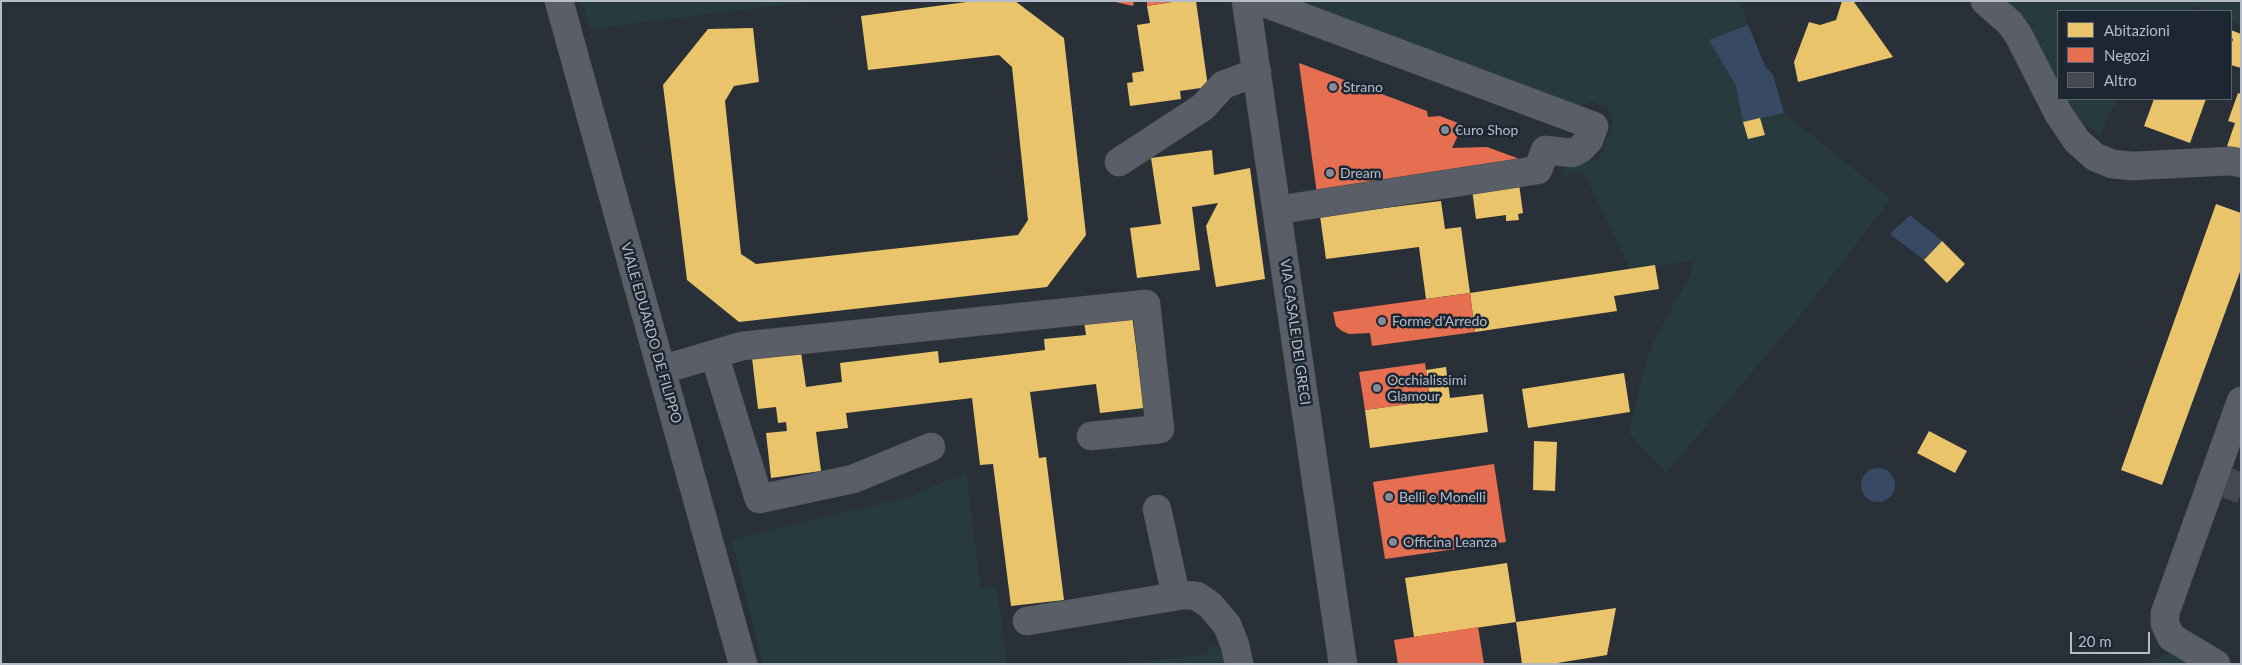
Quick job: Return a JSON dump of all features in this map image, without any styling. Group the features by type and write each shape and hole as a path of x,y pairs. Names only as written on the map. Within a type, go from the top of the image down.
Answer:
{"street":[{"name":"VIALE EDUARDO DE FILIPPO","path":"559,1 743,664"},
{"name":"VIA CASALE DEI GRECI","path":"1246,1 1343,664"},
{"path":"1259,1 1594,126 1590,140 1580,150 1572,153 1545,150 1538,170 1277,210"},
{"path":"1985,1 2010,23 2020,36 2058,113 2077,141 2094,157 2112,164 2132,166 2231,161 2241,163"},
{"path":"1119,162 1203,107 1223,85 1257,72"},
{"path":"661,370 742,346 1146,304 1160,429 1090,436"},
{"path":"714,354 759,499 853,479 931,447"},
{"path":"2216,664 2171,637 2165,624 2164,613 2241,401"},
{"path":"1156,509 1176,596"},
{"path":"1027,621 1176,596 1197,596 1210,605 1227,626 1235,645 1239,664"}],"green space":[{"path":"581,1 814,1 591,29"},
{"path":"1297,1 1739,1 1765,66 1773,75 1784,113 1891,199 1805,310 1666,473 1629,433 1643,371 1655,339 1690,275 1694,261 1630,269 1584,173 1563,176 1566,164 1599,160 1613,122 1609,110 1592,101 1577,109"},
{"path":"2004,1 2037,1 2041,3 2044,1 2241,1 2241,25 2232,21 2232,10 2205,10 2195,6 2192,10 2057,10 2057,85"},
{"path":"2066,100 2119,100 2110,111 2100,136 2073,113"},
{"path":"966,472 981,590 997,588 1007,664 763,664 731,540 912,496"},
{"path":"1225,645 1230,664 1121,664 1209,654 1209,647"},
{"path":"2176,650 2192,664 2142,664"}],"water":[{"path":"1748,25 1765,66 1773,75 1784,113 1743,122 1736,86 1709,40"},
{"path":"1910,215 1942,241 1924,260 1890,234"},
{"path":"1878,468 1885,469 1890,473 1894,478 1894,492 1890,497 1885,501 1878,502 1871,501 1866,497 1862,492 1861,485 1862,478 1866,473 1871,469"}],"building: Abitazioni":[{"path":"974,1 1015,1 1064,38 1086,235 1047,287 739,322 687,280 663,85 708,29 753,28 759,82 734,86 725,101 741,254 756,264 1018,235 1028,220 1012,67 999,55 868,70 861,16"},
{"path":"1178,1 1196,1 1208,87 1180,91 1181,99 1130,106 1127,83 1133,82 1132,73 1144,71 1137,25 1150,23 1147,6"},
{"path":"1842,1 1854,2 1893,57 1798,82 1794,62 1809,22 1820,25 1836,20"},
{"path":"2232,30 2241,34 2241,68 2232,65"},
{"path":"2238,93 2241,94 2241,151 2227,146 2235,123 2228,121"},
{"path":"2154,100 2206,100 2190,143 2144,126"},
{"path":"1760,118 1765,135 1748,139 1743,122"},
{"path":"1212,150 1214,175 1250,168 1265,279 1216,287 1206,226 1218,203 1192,207 1200,270 1137,278 1130,228 1161,224 1151,158"},
{"path":"1519,184 1523,213 1518,214 1519,220 1506,221 1506,215 1476,219 1472,190"},
{"path":"1441,201 1445,229 1461,227 1470,293 1426,299 1419,247 1326,259 1320,216"},
{"path":"2216,204 2241,213 2241,269 2162,485 2121,470"},
{"path":"1942,241 1965,264 1947,283 1924,260"},
{"path":"1655,265 1659,289 1614,296 1617,311 1475,332 1470,293"},
{"path":"1132,315 1144,408 1100,413 1096,384 1030,392 1039,458 1046,457 1064,600 1011,606 993,464 980,465 972,398 846,413 848,428 816,432 821,471 771,478 766,433 787,431 786,422 778,423 776,407 758,409 752,358 801,352 806,387 842,382 840,363 938,351 939,363 1045,350 1044,339 1086,335 1084,321"},
{"path":"1446,367 1450,398 1483,394 1488,432 1370,448 1365,410 1430,401 1426,370"},
{"path":"1624,373 1630,412 1528,428 1522,389"},
{"path":"1929,431 1967,451 1955,473 1917,453"},
{"path":"1534,441 1557,442 1555,491 1533,490"},
{"path":"1507,563 1516,622 1414,637 1405,578"},
{"path":"1616,608 1607,655 1551,664 1522,664 1516,622"}],"building: Negozi":[{"path":"1111,1 1134,1 1133,6"},
{"path":"1147,1 1170,1 1170,2 1147,6"},
{"path":"1299,63 1427,111 1428,117 1440,116 1463,125 1452,148 1487,147 1517,158 1518,165 1317,194"},
{"path":"1470,293 1475,332 1372,346 1370,333 1349,334 1336,326 1333,312"},
{"path":"1425,363 1430,401 1365,410 1359,372"},
{"path":"1494,464 1506,542 1385,559 1373,482"},
{"path":"1478,627 1484,664 1398,664 1394,640"}],"building: Altro":[{"path":"2231,468 2241,472 2241,494 2237,503 2219,496"}],"place":[{"name":"Strano","path":"1333,87"},
{"name":"€uro Shop","path":"1445,130"},
{"name":"Dream","path":"1330,173"},
{"name":"Forme d'Arredo","path":"1382,321"},
{"name":"Occhialissimi Glamour","path":"1377,388"},
{"name":"Belli e Monelli","path":"1389,497"},
{"name":"Officina Leanza","path":"1393,542"}]}
